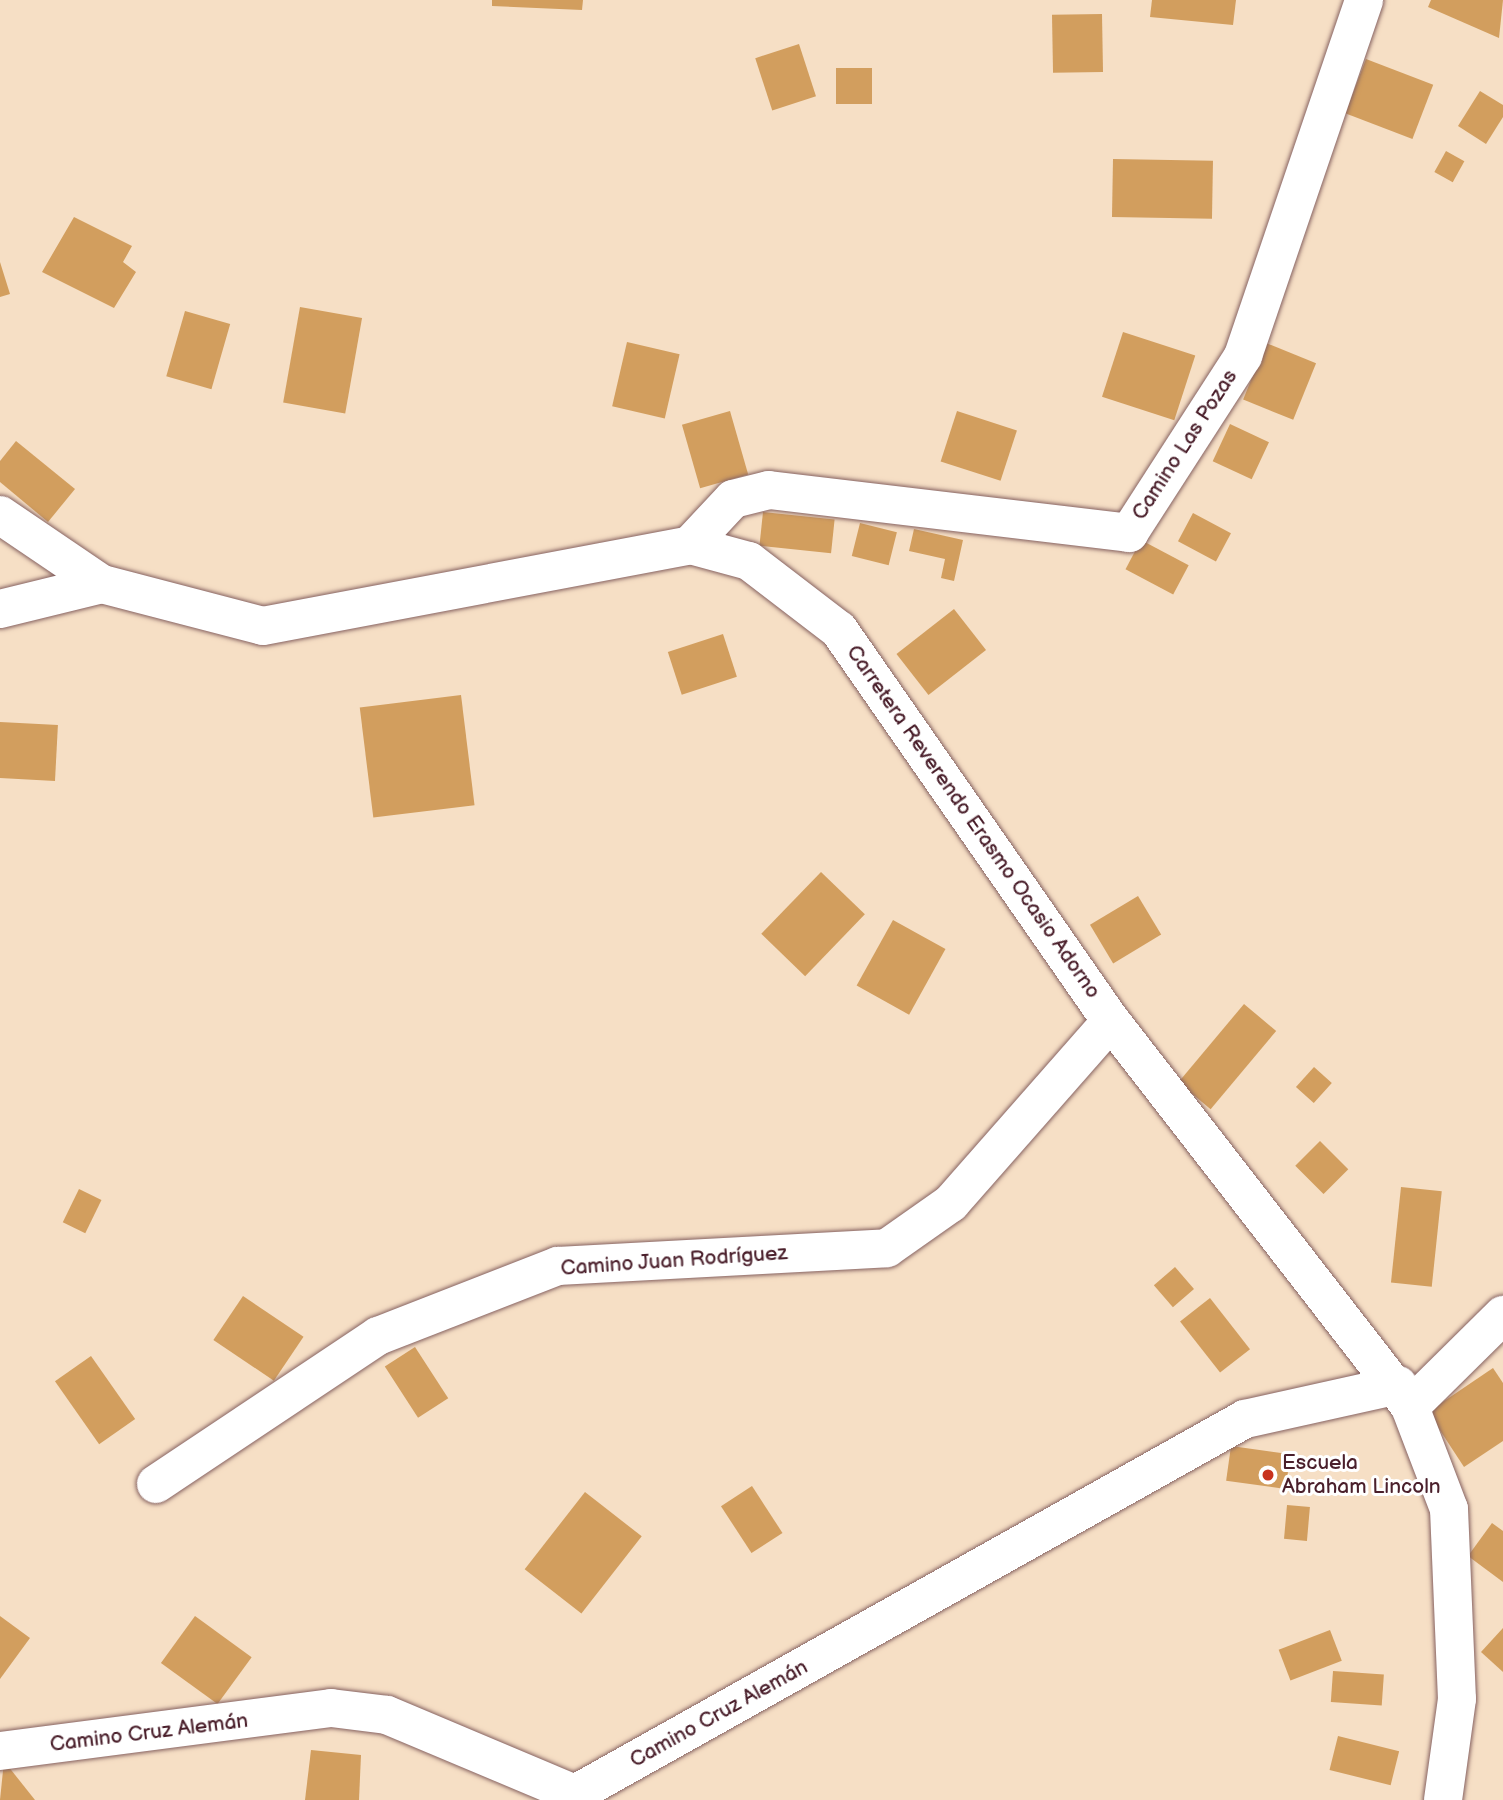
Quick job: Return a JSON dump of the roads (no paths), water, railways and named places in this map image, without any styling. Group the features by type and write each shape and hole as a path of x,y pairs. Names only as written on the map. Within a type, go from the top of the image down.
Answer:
{"street":[{"name":"Camino Las Pozas","path":"690,545 733,499 769,490 1129,533 1243,356 1364,0"},
{"name":"Carretera Reverendo Erasmo Ocasio Adorno","path":"0,515 102,584 263,626 690,545 749,561 839,630 1111,1021 1404,1396 1448,1509 1457,1699 1443,1800"},
{"path":"0,609 102,584"},
{"name":"Camino Juan Rodríguez","path":"156,1484 378,1336 558,1266 887,1248 951,1203 1111,1021"},
{"path":"1404,1396 1503,1315"},
{"name":"Camino Cruz Alemán","path":"0,1751 331,1708 387,1715 575,1797 1245,1419 1404,1396"}],"place":[{"name":"Escuela Abraham Lincoln","path":"1268,1475"}]}
